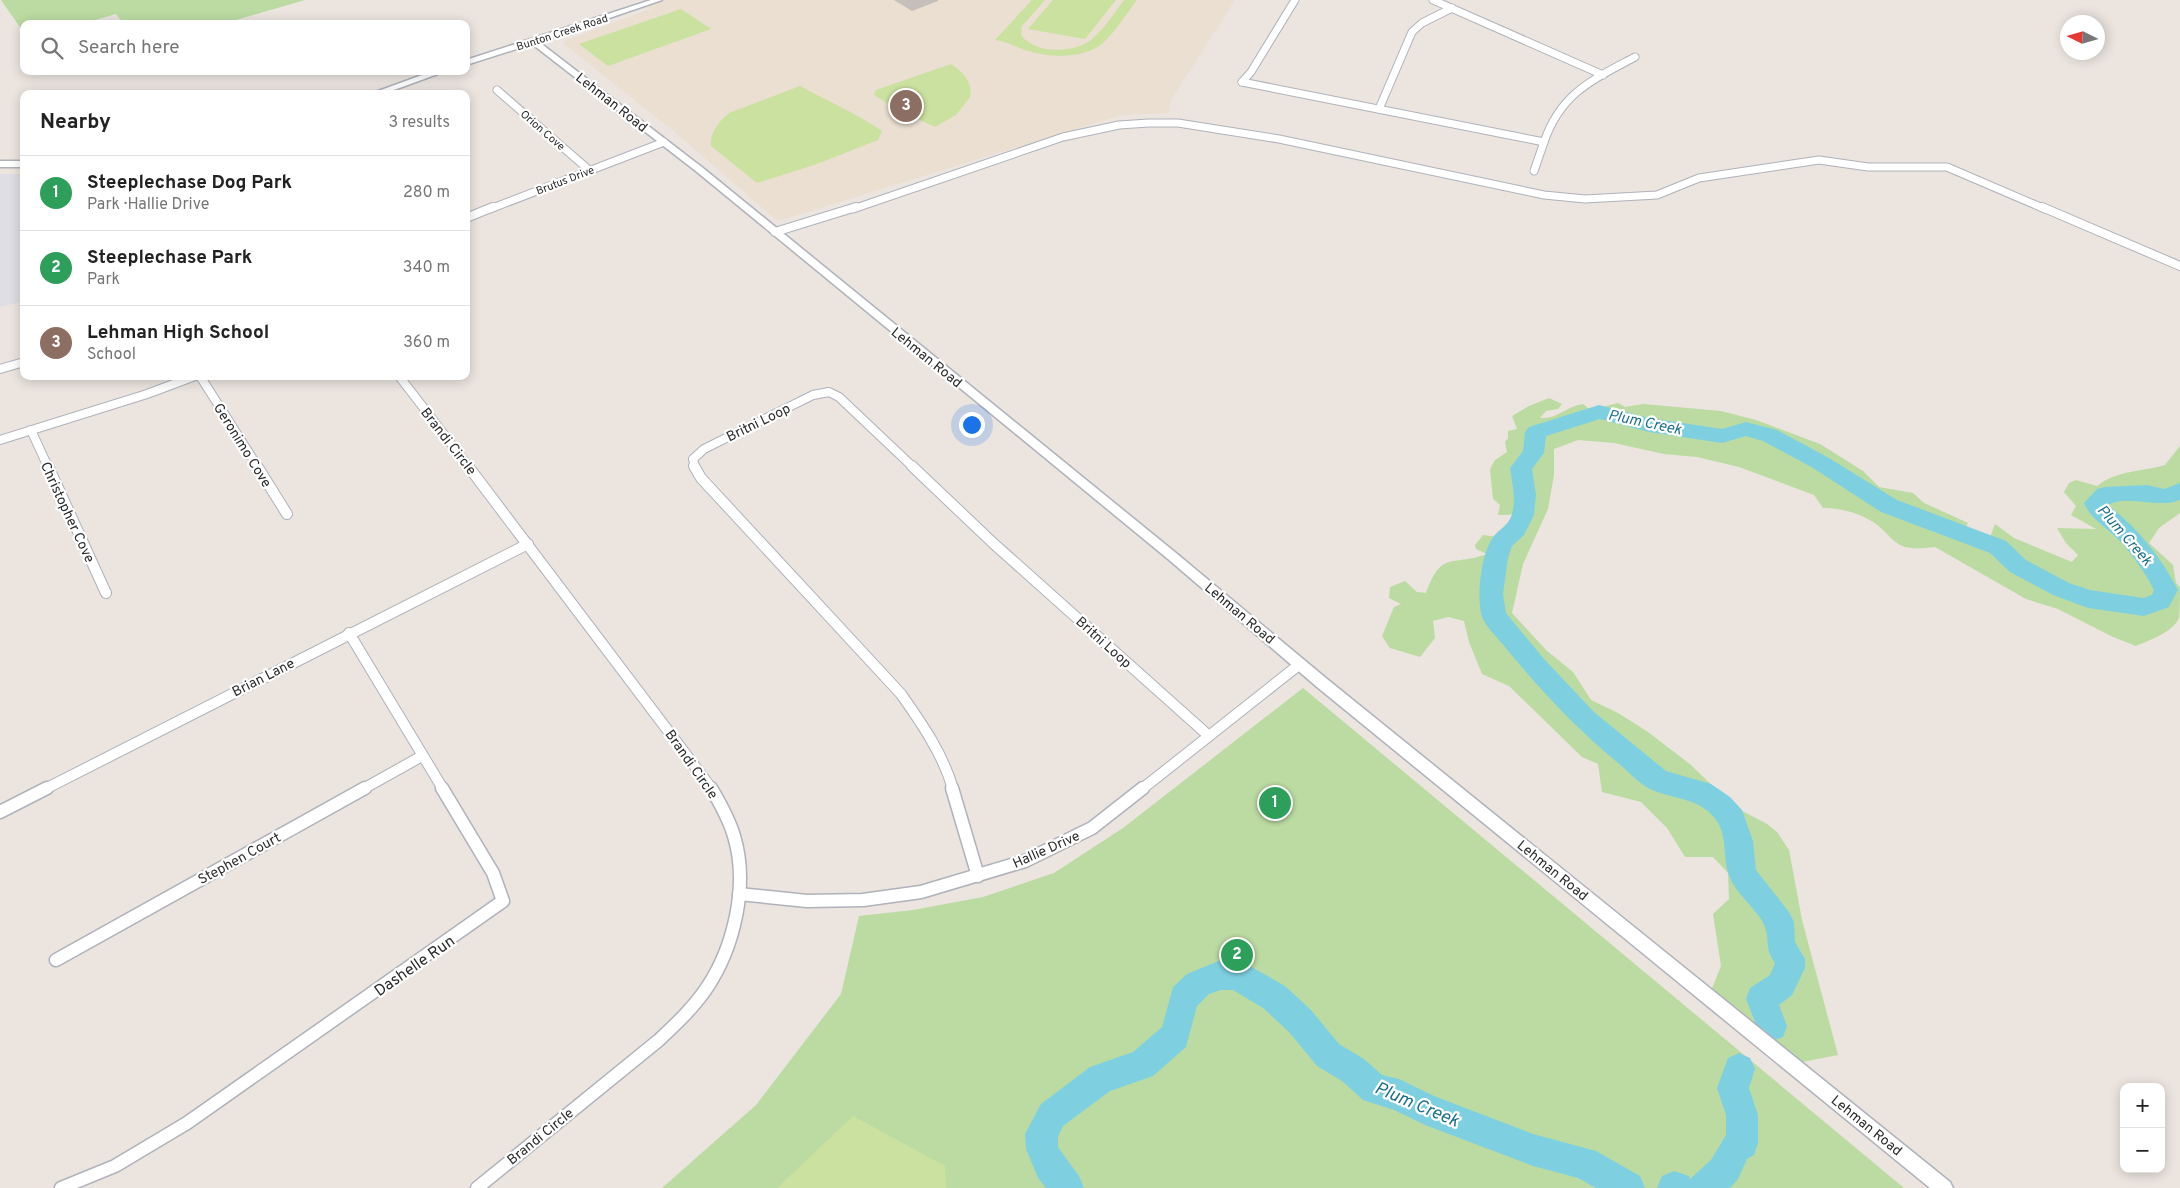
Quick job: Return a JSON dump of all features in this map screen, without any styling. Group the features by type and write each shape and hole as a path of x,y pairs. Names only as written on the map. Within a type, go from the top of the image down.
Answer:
{"street":[{"name":"Bunton Creek Road","path":"470,62 658,0"},
{"path":"1295,0 1252,72 1242,82 1544,142"},
{"path":"1433,0 1603,75"},
{"path":"1378,109 1412,32 1422,23 1452,8"},
{"name":"Lehman Road","path":"533,41 664,142 775,232 1172,556 1300,664 1944,1188"},
{"path":"1534,171 1556,111 1566,99 1635,57"},
{"path":"386,90 430,75"},
{"name":"Orion Cove","path":"497,90 589,170"},
{"path":"775,232 841,212 1063,137 1119,125 1178,123 1278,139 1544,195 1586,199 1658,195 1699,178 1819,160 1868,167 1947,167 2180,266"},
{"name":"Brutus Drive","path":"470,216 664,142"},
{"path":"0,164 20,164"},
{"path":"0,369 20,363"},
{"path":"0,440 147,394 184,380"},
{"name":"Geronimo Cove","path":"203,380 287,514"},
{"name":"Brandi Circle","path":"401,380 706,779 724,812 736,844 739,894 729,943 708,985 694,1005 657,1042 477,1188"},
{"name":"Britni Loop","path":"978,876 947,770 922,724 901,694 701,478 695,470 693,459 704,449 813,395 829,392 839,397 993,543 1209,736"},
{"name":"Christopher Cove","path":"31,430 106,593"},
{"name":"Brian Lane","path":"0,812 349,633 528,544"},
{"name":"Dashelle Run","path":"61,1188 115,1166 188,1123 503,901 493,873 349,633"},
{"name":"Hallie Drive","path":"739,894 808,901 863,900 921,892 1025,861 1092,828 1300,664"},
{"name":"Stephen Court","path":"56,960 422,756"}],"shaded area":[{"path":"667,0 1235,0 1171,100 1169,113 1121,115 778,221 677,134 563,43 564,41 651,9 648,6"},
{"path":"0,174 20,174 20,302 0,307"}],"green space":[{"path":"1,0 305,0 236,20 121,20 116,14 95,20 20,20 20,27"},
{"path":"1032,0 1045,0 1022,26 1021,35 1035,46 1055,50 1085,44 1101,31 1124,0 1137,0 1117,28 1103,43 1088,52 1059,56 1032,52 995,40"},
{"path":"1053,0 1116,0 1085,39 1028,29"},
{"path":"681,9 711,29 608,66 579,44"},
{"path":"951,64 966,78 970,87 970,97 956,115 935,127 902,112 874,95 876,90"},
{"path":"800,86 882,131 878,140 817,164 757,183 711,146 716,128 729,113"},
{"path":"1549,398 1562,404 1558,409 1546,411 1540,418 1552,417 1577,405 1583,404 1590,410 1618,403 1625,407 1643,404 1721,411 1756,420 1820,444 1863,471 1879,487 1913,493 1924,503 1968,523 1963,533 1988,543 1995,524 2014,538 2072,562 2078,555 2066,543 2057,528 2096,529 2071,515 2076,506 2064,492 2069,483 2076,480 2097,486 2121,474 2165,465 2180,446 2180,513 2159,528 2149,543 2173,565 2176,583 2180,587 2179,618 2166,631 2136,646 2113,637 2058,609 2026,599 1935,547 1908,548 1900,545 1883,529 1864,517 1844,510 1823,508 1814,495 1739,467 1697,457 1664,454 1614,443 1578,440 1554,449 1554,475 1548,509 1523,564 1512,613 1546,650 1573,672 1591,700 1618,713 1648,732 1691,765 1733,806 1767,824 1777,832 1789,850 1802,920 1838,1055 1792,1064 1709,996 1721,966 1713,914 1729,899 1728,873 1713,857 1685,857 1667,828 1641,802 1602,792 1598,764 1582,757 1509,686 1482,674 1469,642 1464,621 1448,617 1433,621 1435,638 1420,657 1390,648 1382,636 1394,607 1401,604 1389,598 1390,587 1405,581 1417,592 1426,593 1437,571 1443,565 1487,554 1476,549 1475,545 1483,535 1497,537 1509,528 1517,512 1509,515 1498,515 1500,505 1493,499 1490,469 1495,460 1507,452 1505,442 1508,438 1508,431 1517,429 1512,416 1529,406"},
{"path":"1303,688 1904,1188 662,1188 756,1105 841,994 859,916 913,910 983,897 1054,873 1123,828"},
{"path":"853,1116 945,1166 946,1188 777,1188"}],"building":[{"path":"894,0 938,0 938,1 912,11"}],"waterway":[{"name":"Plum Creek","path":"1772,1026 1761,999 1781,985 1790,968 1790,959 1781,946 1779,922 1743,876 1739,858 1739,841 1732,819 1720,805 1701,792 1658,780 1585,720 1535,666 1494,616 1491,594 1496,558 1502,542 1516,529 1523,515 1525,495 1521,468 1533,453 1536,432 1599,412 1649,425 1722,436 1746,429 1770,435 1821,463 1889,506 1998,547 2018,566 2061,589 2088,599 2144,607 2161,601 2166,590 2145,555 2118,525 2097,508 2095,503 2105,495 2147,493 2166,497 2180,491"},
{"name":"Plum Creek","path":"1067,1188 1050,1166 1042,1149 1041,1134 1052,1115 1101,1078 1142,1065 1175,1036 1184,998 1198,984 1221,975 1237,975 1274,997 1300,1021 1328,1055 1353,1070 1374,1089 1399,1095 1425,1109 1533,1150 1584,1163 1628,1188"},
{"name":"Plum Creek","path":"1703,1188 1723,1172 1730,1162 1734,1149 1742,1143 1742,1115 1733,1088 1739,1069"}],"place":[{"name":"Lehman High School","path":"906,106"},
{"name":"Steeplechase Dog Park","path":"1275,803"},
{"name":"Steeplechase Park","path":"1237,955"}]}
